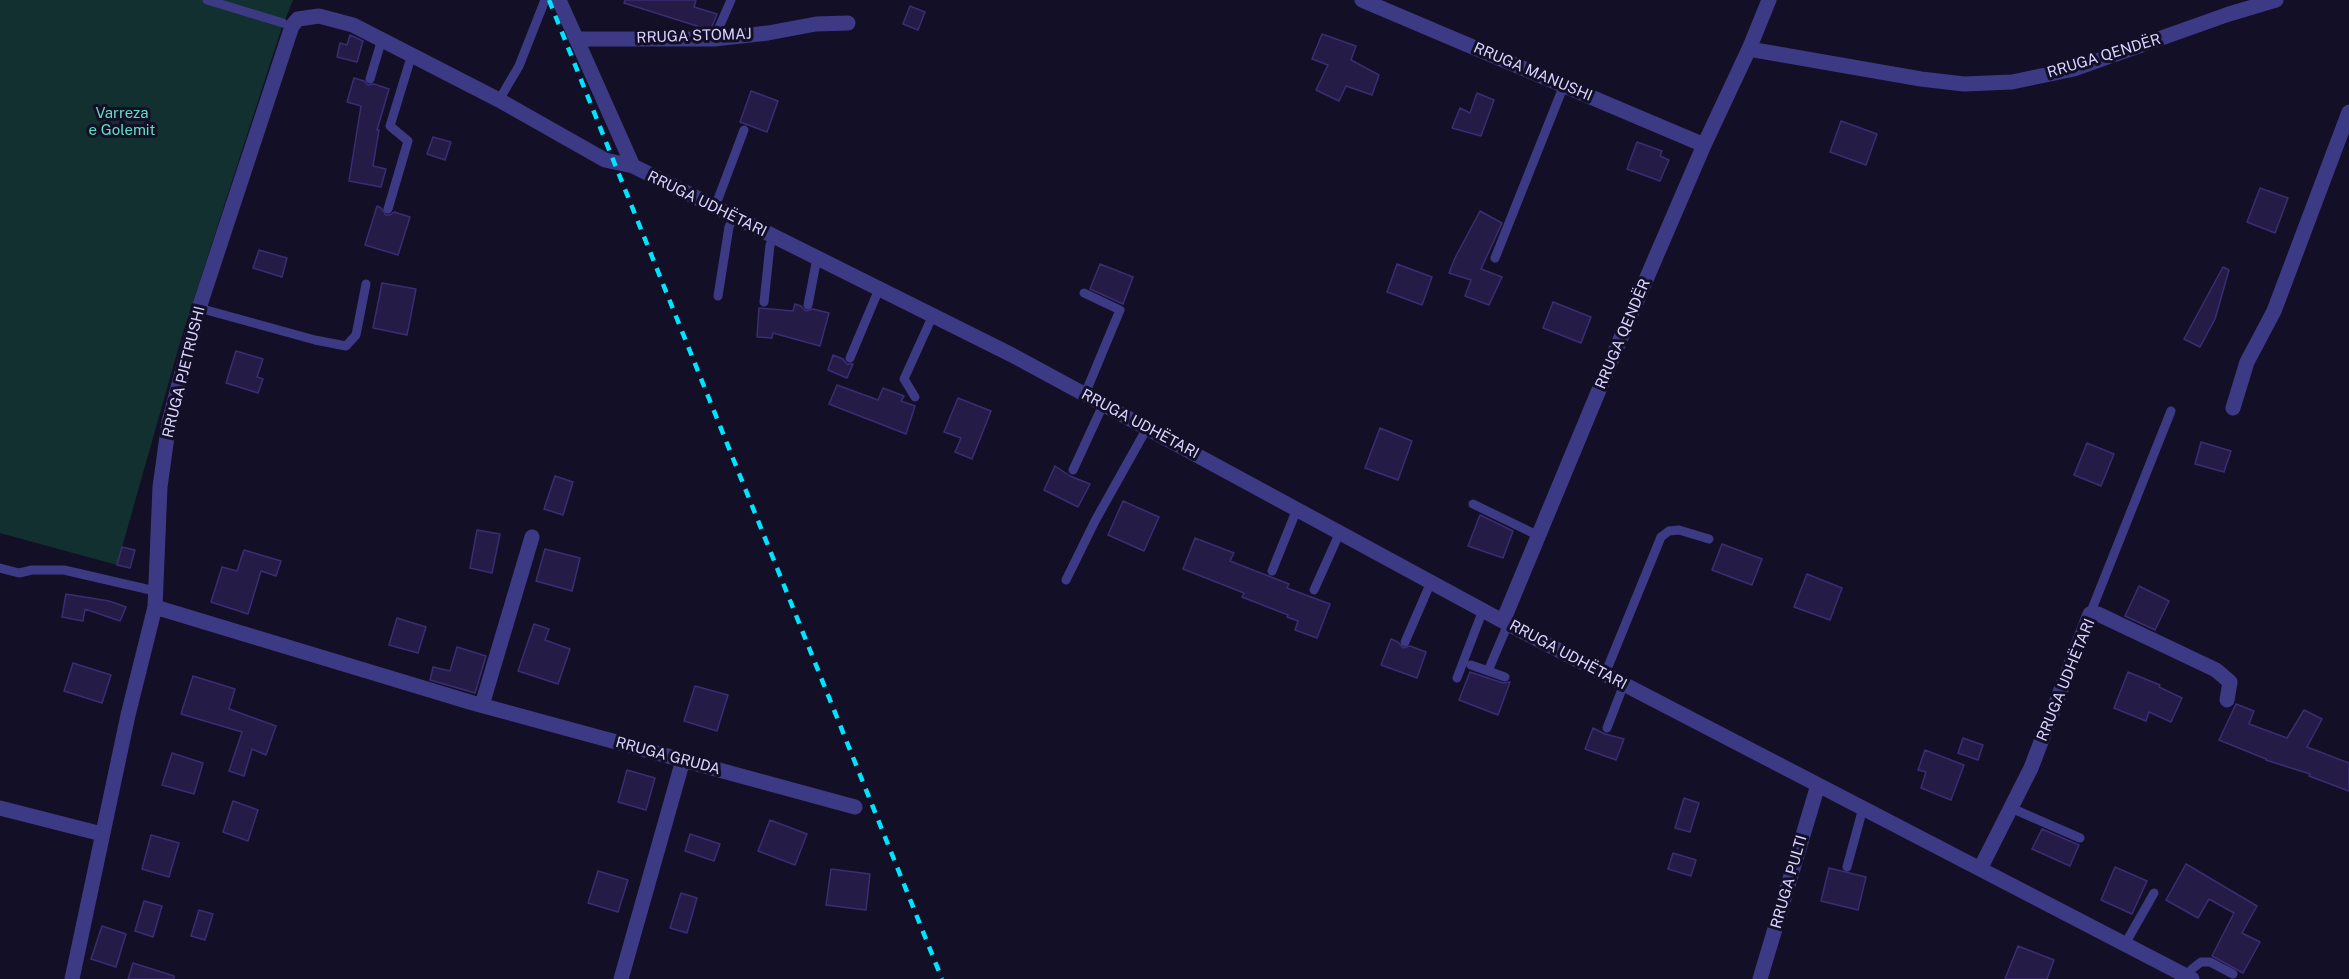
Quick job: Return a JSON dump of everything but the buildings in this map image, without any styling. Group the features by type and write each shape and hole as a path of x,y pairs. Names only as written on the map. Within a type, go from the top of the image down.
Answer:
{"street":[{"path":"559,0 633,166"},
{"name":"RRUGA MANUSHI","path":"1362,0 1704,145"},
{"name":"RRUGA QENDËR","path":"1506,622 1539,536 1704,145 1749,50 1769,0"},
{"name":"RRUGA QENDËR","path":"1749,50 1921,79 1964,84 2012,82 2074,69 2229,14 2276,0"},
{"name":"RRUGA UDHËTARI","path":"288,25 319,15 353,25 499,100 605,160 633,166 933,315 1085,394 1483,610 2190,978"},
{"name":"RRUGA STOMAJ","path":"576,39 714,39 768,33 816,24 848,23"},
{"name":"RRUGA PJETRUSHI","path":"72,979 155,599 160,487 169,422 199,308 288,25"},
{"path":"2233,408 2247,362 2274,311 2349,112"},
{"path":"482,705 532,537"},
{"name":"RRUGA GRUDA","path":"155,599 482,705 855,807"},
{"name":"RRUGA UDHËTARI","path":"1980,869 2031,768 2090,614 2098,614 2216,670 2230,682 2227,700"},
{"path":"621,979 683,760"},
{"name":"RRUGA PULTI","path":"1760,979 1818,784"},
{"path":"0,808 102,834"}],"lane":[{"path":"207,0 288,25"},
{"path":"499,100 519,66 545,0"},
{"path":"714,39 731,0"},
{"path":"370,79 382,39"},
{"path":"388,209 408,141 390,126 412,54"},
{"path":"1495,258 1564,85"},
{"path":"715,207 744,130"},
{"path":"718,296 729,227 734,216"},
{"path":"764,302 770,245 774,237"},
{"path":"808,305 817,258"},
{"path":"199,308 315,340 346,346 356,335 366,284"},
{"path":"850,358 879,289"},
{"path":"1084,293 1120,310 1085,394"},
{"path":"915,397 904,379 933,315"},
{"path":"1073,470 1103,405"},
{"path":"2090,614 2171,411"},
{"path":"1066,580 1095,521 1147,428"},
{"path":"1473,504 1539,536"},
{"path":"1272,571 1297,509"},
{"path":"1605,674 1661,537 1669,531 1679,530 1709,539"},
{"path":"1314,590 1340,532"},
{"path":"0,568 19,573 32,570 64,570 155,599"},
{"path":"1406,642 1431,582"},
{"path":"1457,678 1483,610"},
{"path":"1488,671 1506,622"},
{"path":"1471,664 1505,677"},
{"path":"1607,728 1624,684"},
{"path":"1847,867 1863,808"},
{"path":"2011,808 2080,838"},
{"path":"2125,944 2154,893"},
{"path":"2190,978 2192,969 2201,962 2210,962 2233,974"}],"green space":[{"name":"Varreza e Golemit","path":"0,0 293,0 281,30 181,339 117,565 0,533"}],"railway":[{"path":"549,0 942,979"}]}
